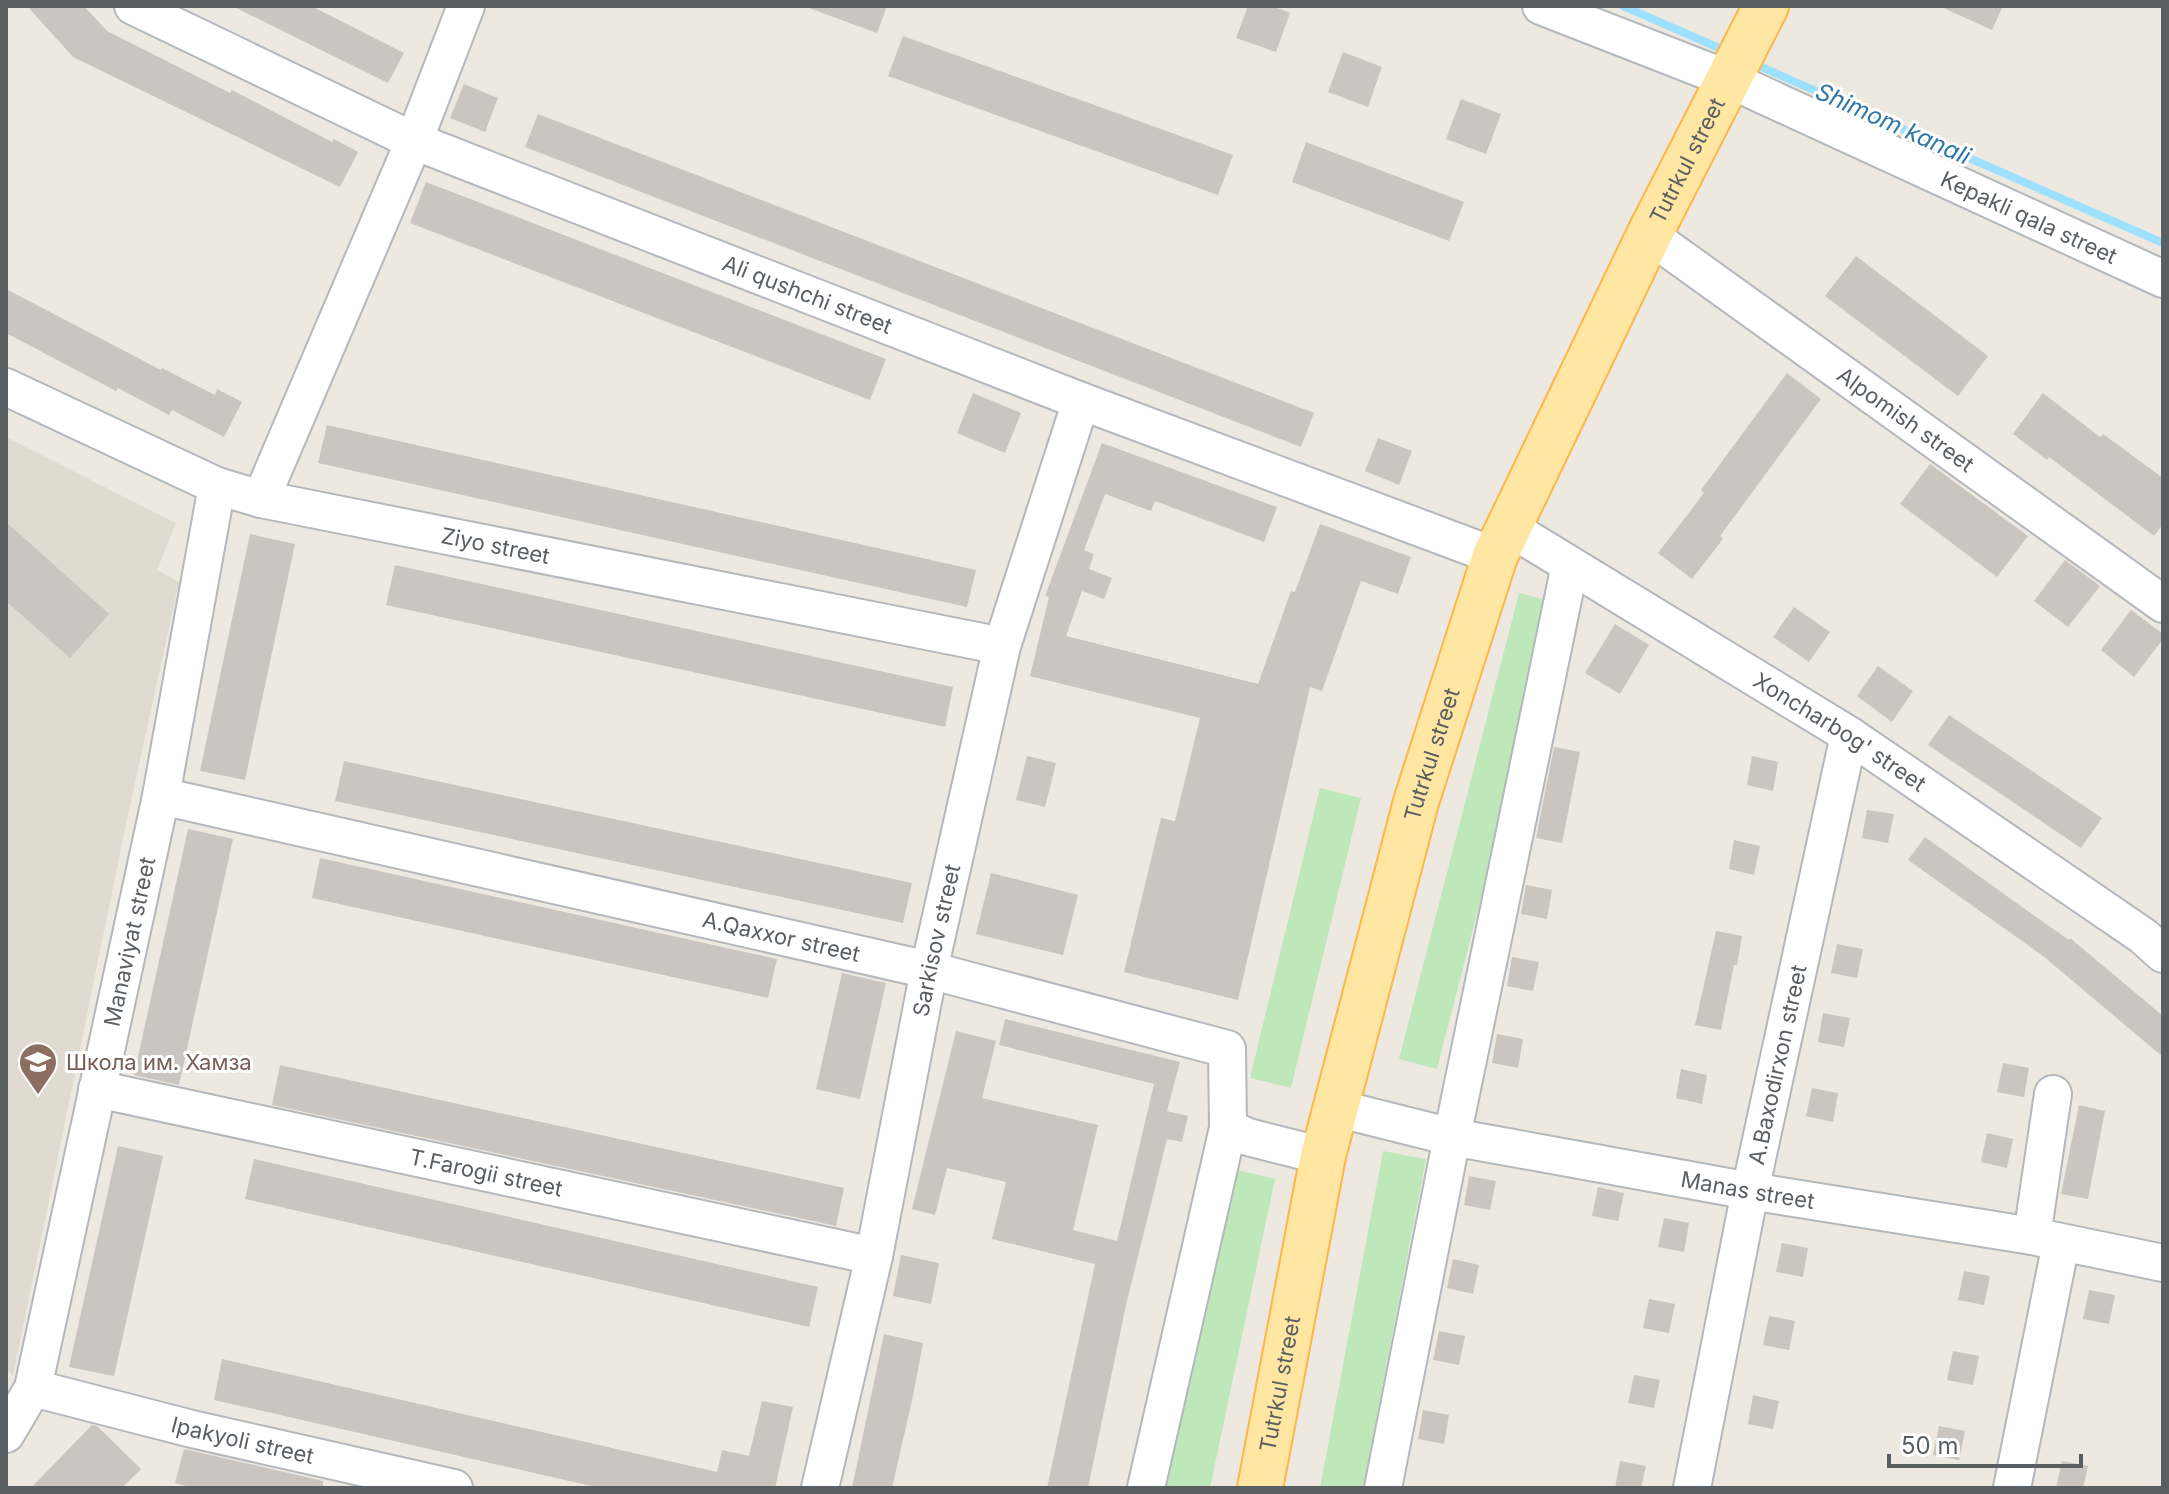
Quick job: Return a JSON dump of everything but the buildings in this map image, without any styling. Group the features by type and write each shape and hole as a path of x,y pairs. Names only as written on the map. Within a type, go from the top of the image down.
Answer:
{"main road":[{"name":"Tutrkul street","path":"1260,1488 1323,1156 1416,802 1501,541 1649,235 1761,16"}],"street":[{"name":"Ali qushchi street","path":"133,6 414,141 1081,401 1501,541"},
{"path":"261,499 414,141 466,6"},
{"name":"Kepakli qala street","path":"1541,6 1732,73 2163,279"},
{"name":"Alpomish street","path":"1649,235 2163,604"},
{"name":"Ziyo street","path":"6,387 217,486 261,499 1002,646"},
{"name":"Sarkisov street","path":"820,1488 874,1256 929,970 1002,646 1081,401"},
{"name":"Manaviyat street","path":"6,1434 33,1388 161,796 217,486"},
{"name":"Xoncharbog' street","path":"1501,541 1570,565 1849,735 2143,936 2163,954"},
{"path":"1383,1488 1570,565"},
{"name":"A.Baxodirxon street","path":"1692,1488 1750,1191 1849,735"},
{"name":"A.Qaxxor street","path":"161,796 929,970 1227,1049 1228,1128"},
{"name":"T.Farogii street","path":"97,1089 874,1256"},
{"path":"2012,1488 2046,1240 2053,1094"},
{"name":"Manas street","path":"1336,1108 1452,1137 2163,1263"},
{"path":"1146,1488 1228,1128 1248,1137 1323,1156"},
{"name":"Ipakyoli street","path":"33,1388 192,1429 454,1488"}],"shaded area":[{"path":"6,437 176,523 157,570 179,582 13,1376 6,1368"}],"green space":[{"path":"1519,593 1557,603 1437,1069 1399,1059"},
{"path":"1320,788 1361,798 1291,1088 1250,1078"},
{"path":"1383,1151 1426,1159 1363,1488 1320,1488"},
{"path":"1233,1169 1275,1179 1210,1488 1165,1488"}],"waterway":[{"name":"Shimom kanali","path":"1623,6 1726,51"},
{"name":"Shimom kanali","path":"1750,62 2163,243"}],"place":[{"name":"Школа им. Хамза","path":"38,1096"}]}
